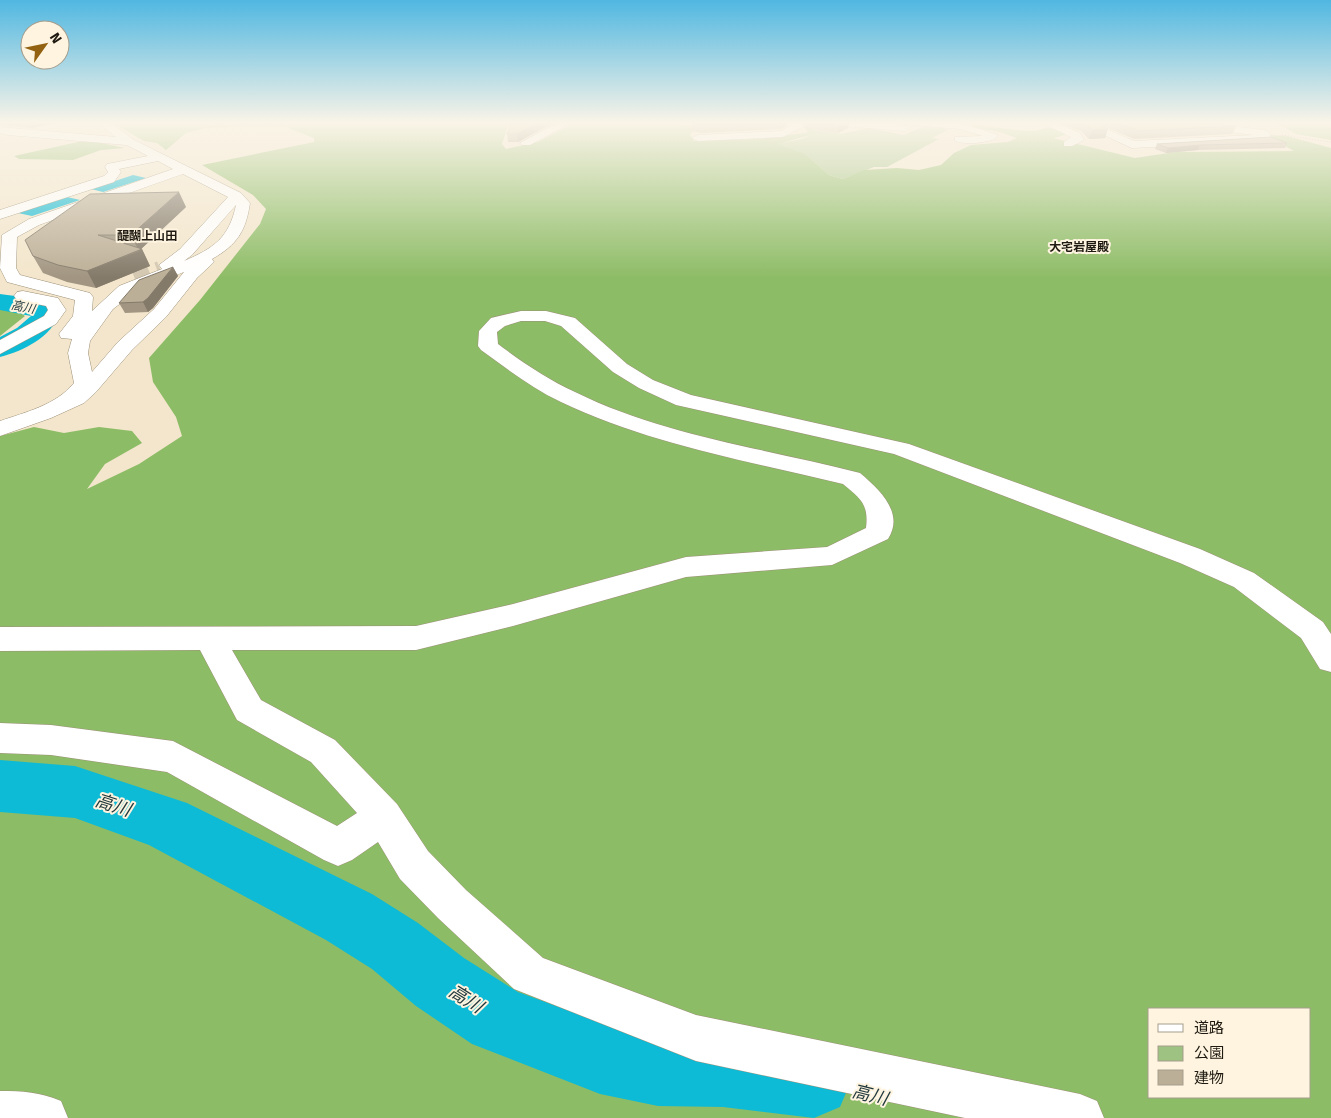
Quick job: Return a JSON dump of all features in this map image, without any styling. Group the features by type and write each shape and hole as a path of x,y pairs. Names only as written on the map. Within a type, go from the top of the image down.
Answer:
{"street":[{"path":"0,215 109,179 113,174"},
{"path":"82,317 84,298 13,278 8,268 10,235 34,222 169,174"},
{"path":"0,429 76,398 89,388 125,346 160,313 191,274 206,263 210,256 232,235 241,222 243,203 236,196 194,174"},
{"path":"160,269 186,252 236,196"},
{"path":"60,405 74,396 84,383 78,350 83,334 114,297 132,286 210,256"},
{"path":"60,348 70,331 100,298 135,279"},
{"path":"0,291 52,302 57,310 50,320 0,348"},
{"path":"0,639 210,640 416,638 513,615 686,567 832,556 879,533 881,513 869,493 851,478 655,430 566,397 512,367 488,346 488,331 498,322 521,316 546,316 568,322 620,368 646,384 684,400 901,449 1208,564 1244,580 1312,630 1331,660"},
{"path":"60,405 69,386 69,378 65,372"},
{"path":"210,640 249,710 322,751 384,816 414,866 452,904 529,974 696,1038 1080,1118"},
{"path":"0,738 51,740 173,757 338,847 384,816"},
{"path":"0,1116 32,1115 44,1118"}],"green space":[{"path":"218,174 828,174 843,179 854,174 1331,174 1331,1118 0,1118 0,436 34,427 64,433 99,427 132,431 142,443 105,464 87,489 139,464 182,436 176,417 153,382 149,358 200,300 260,224 266,209 253,195"},
{"path":"828,174 855,174 843,179"},
{"path":"0,304 12,307 25,316 0,336"}],"water":[{"path":"133,175 146,178 103,192 91,189"},
{"path":"67,197 80,200 32,216 18,213"}],"building":[{"path":"179,192 131,235 98,235 142,249 87,271 58,265 33,256 25,240 90,194"},
{"path":"173,267 143,302 119,303 139,280"}],"waterway":[{"name":"高川","path":"0,302 38,309 46,313 34,330 0,348"},
{"name":"高川","path":"0,786 75,792 166,823 349,917 395,946 440,982 497,1019 600,1058 658,1070 723,1071 814,1081"}],"tunnel":[{"path":"135,279 160,269"}],"district":[{"name":"醍醐上山田","path":"147,236"},
{"name":"大宅岩屋殿","path":"1079,247"}]}
